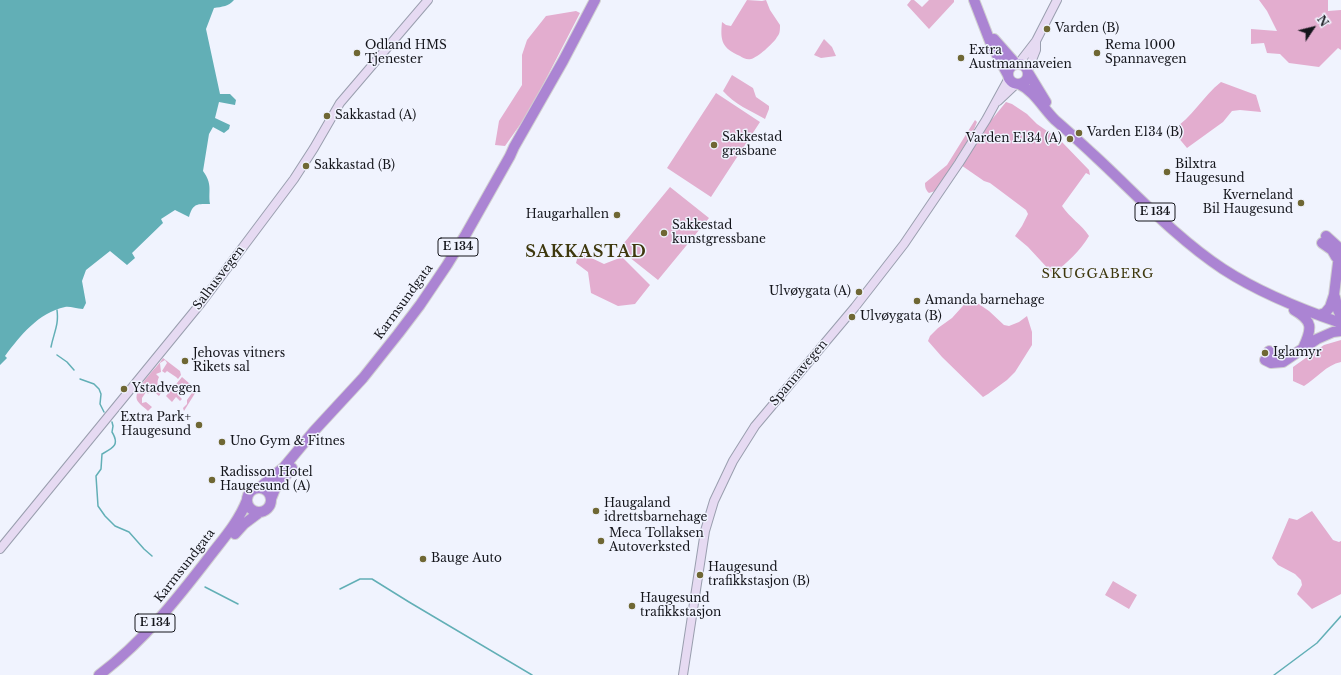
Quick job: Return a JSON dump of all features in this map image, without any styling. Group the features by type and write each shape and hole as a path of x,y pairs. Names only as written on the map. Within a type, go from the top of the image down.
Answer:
{"highway":[{"name":"Karmsundgata","path":"259,488 284,467 324,420 363,378 435,283 466,234 563,61 595,0"},
{"name":"Karmsundgata","path":"510,156 518,148 602,0"},
{"name":"E 134","path":"974,0 991,44 1013,80 1031,92 1055,119 1180,236 1224,270 1262,292 1282,302 1341,323"},
{"name":"E 134","path":"982,23 995,41 1017,64 1024,65 1047,104 1068,131"},
{"path":"1017,64 1009,69 1013,80 1025,82 1028,72"},
{"path":"1319,315 1328,310 1334,295 1340,257 1337,246 1324,240"},
{"path":"1334,295 1341,316"},
{"name":"E 134","path":"1282,302 1304,317 1308,323 1310,328 1309,334 1304,346"},
{"path":"1267,356 1278,363 1283,362 1304,346 1325,334 1341,330"},
{"name":"Karmsundgata","path":"272,499 278,484 356,390 363,378"},
{"name":"E 134","path":"247,500 250,492 259,488"},
{"path":"259,488 269,492 272,499"},
{"name":"E 134","path":"260,512 268,508 272,499"},
{"name":"Karmsundgata","path":"100,675 148,632 170,606 238,519 247,500"},
{"path":"247,500 250,508 260,512"},
{"name":"Karmsundgata","path":"107,675 159,624 209,567 239,529 260,512"}],"main road":[{"name":"Salhusvegen","path":"0,549 201,303 291,184 340,103 428,0"},
{"path":"1017,64 1036,41 1057,0"},
{"path":"1028,72 1036,50 1036,41"},
{"name":"Spannavegen","path":"683,675 705,531 714,501 733,461 755,426 855,307 904,244 994,106 1013,80"}],"shaded area":[{"path":"747,0 766,0 770,10 780,25 779,35 773,43 757,56 750,59 744,58 729,50 722,39 721,34 722,22 731,26"},
{"path":"911,0 914,0 922,7 929,0 954,0 954,2 929,29 907,5"},
{"path":"1259,0 1328,0 1328,11 1341,10 1341,50 1338,48 1319,67 1289,63 1280,54 1267,53 1264,43 1251,44 1251,29 1277,31 1267,11"},
{"path":"576,11 580,13 529,112 505,146 495,145 499,121 522,85 522,55 527,40 546,16"},
{"path":"824,39 832,47 836,56 821,58 814,55"},
{"path":"732,75 753,88 756,97 769,106 765,119 737,103 723,91"},
{"path":"1221,82 1256,95 1261,112 1240,110 1232,111 1223,122 1187,148 1172,130 1186,119"},
{"name":"Sakkestad grasbane","path":"716,93 760,122 711,197 667,168"},
{"path":"1006,102 1012,104 1027,114 1037,124 1060,140 1089,170 1090,175 1086,173 1062,206 1089,236 1082,247 1053,274 1028,247 1015,236 1028,214 1026,210 990,183 984,181 958,163 978,129 993,118"},
{"path":"975,120 977,122 973,132 939,186 935,191 929,193 926,189 925,183 947,165"},
{"name":"Sakkestad kunstgressbane","path":"670,187 709,218 658,280 619,249"},
{"path":"579,252 604,264 622,257 650,285 635,304 618,306 591,293 588,272 576,263"},
{"path":"970,298 989,311 1004,325 1009,326 1019,322 1027,316 1032,332 1032,345 1015,372 1007,380 983,397 942,357 928,341 930,336 952,318"},
{"path":"1341,340 1341,362 1326,369 1304,386 1293,381 1293,367 1324,345"},
{"path":"163,358 180,371 181,375 178,379 167,371 165,373 162,371 167,363 165,360 160,363 161,372 156,374 159,377 158,385 161,393 159,396 152,390 148,394 146,392 142,398 142,403 146,402 152,407 148,411 137,400 137,395 142,384"},
{"path":"182,377 197,390 184,411 183,408 187,404 187,400 192,393 192,390 182,383 179,387 181,389 177,394 182,399 180,401 176,397 172,402 166,396"},
{"path":"1312,511 1333,540 1339,542 1341,541 1341,594 1312,609 1297,594 1302,585 1301,580 1295,574 1278,565 1272,558 1289,518 1297,520"},
{"path":"1113,581 1137,595 1129,609 1105,595"}],"water":[{"path":"0,0 234,0 223,7 214,8 206,29 220,94 230,94 236,100 235,105 219,102 215,118 230,125 229,129 224,133 213,127 209,134 203,171 209,184 210,204 196,205 192,209 189,217 175,210 161,219 163,223 132,253 135,258 127,265 110,251 86,270 82,281 86,303 83,309 65,307 46,314 17,340 5,356 7,358 0,365"}],"waterway":[{"path":"51,347 57,324 57,310"},
{"path":"57,355 67,362 74,370"},
{"path":"80,379 94,384 99,389 101,394 100,404 104,412"},
{"path":"112,422 112,432 115,443 112,448 102,454 101,469 96,476 98,506 115,526 129,532 152,556"},
{"path":"340,589 360,579 372,579 532,675"},
{"path":"205,587 238,604"},
{"path":"1274,675 1317,643 1341,616"}],"place":[{"name":"Varden (B)","path":"1047,29"},
{"name":"Odland HMS Tjenester","path":"357,53"},
{"name":"Rema 1000 Spannavegen","path":"1097,53"},
{"name":"Extra Austmannaveien","path":"961,58"},
{"name":"Sakkastad (A)","path":"327,116"},
{"name":"Varden E134 (B)","path":"1079,133"},
{"name":"Varden E134 (A)","path":"1070,139"},
{"name":"Sakkestad grasbane","path":"714,145"},
{"name":"Sakkastad (B)","path":"306,166"},
{"name":"Bilxtra Haugesund","path":"1167,172"},
{"name":"Kverneland Bil Haugesund","path":"1301,203"},
{"name":"Haugarhallen","path":"617,215"},
{"name":"Sakkestad kunstgressbane","path":"664,233"},
{"name":"Ulvøygata (A)","path":"859,292"},
{"name":"Amanda barnehage","path":"917,301"},
{"name":"Ulvøygata (B)","path":"852,317"},
{"name":"Iglamyr","path":"1265,353"},
{"name":"Jehovas vitners Rikets sal","path":"185,361"},
{"name":"Ystadvegen","path":"124,389"},
{"name":"Extra Park+ Haugesund","path":"199,425"},
{"name":"Uno Gym & Fitnes","path":"222,442"},
{"name":"Radisson Hotel Haugesund (A)","path":"212,480"},
{"name":"Haugaland idrettsbarnehage","path":"596,511"},
{"name":"Meca Tollaksen Autoverksted","path":"601,541"},
{"name":"Bauge Auto","path":"423,559"},
{"name":"Haugesund trafikkstasjon (B)","path":"700,575"},
{"name":"Haugesund trafikkstasjon","path":"632,606"}],"district":[{"name":"SAKKASTAD","path":"586,252"},
{"name":"SKUGGABERG","path":"1098,274"}]}
